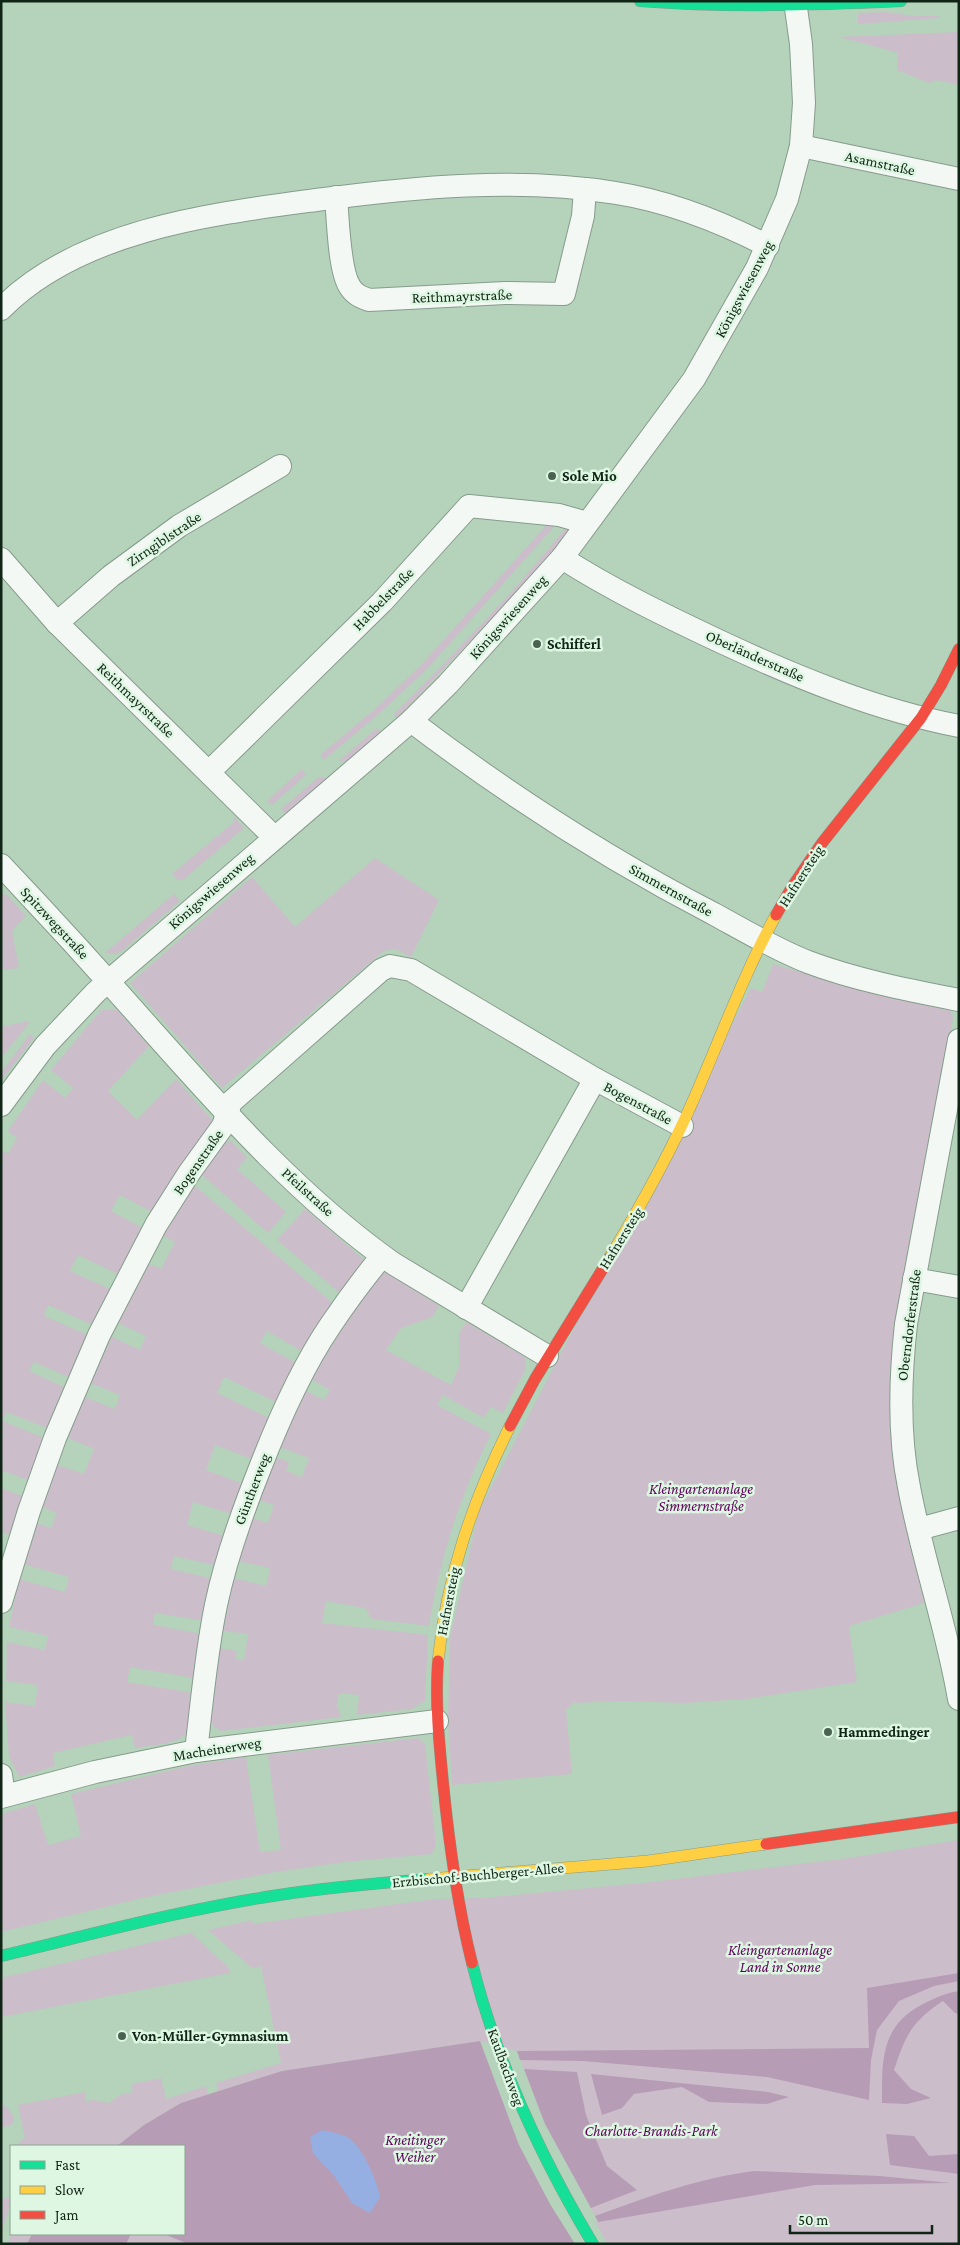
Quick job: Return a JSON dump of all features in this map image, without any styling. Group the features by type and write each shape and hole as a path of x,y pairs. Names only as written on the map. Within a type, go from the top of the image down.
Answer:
{"street":[{"path":"640,1 708,6 901,1"},
{"name":"Königswiesenweg","path":"1,1105 45,1046 108,982 274,837 411,721 454,677 562,558 694,379 768,246 790,191 801,146 804,103 801,44 795,4"},
{"name":"Asamstraße","path":"801,146 959,179"},
{"path":"1,309 38,280 63,264 120,241 164,227 203,218 394,190 449,186 534,186 618,193 664,204 747,235 768,246"},
{"name":"Reithmayrstraße","path":"336,197 343,270 350,287 358,297 369,300 505,293 564,294 583,216 585,189"},
{"name":"Zirngiblstraße","path":"57,623 110,576 179,526 280,466"},
{"name":"Habbelstraße","path":"209,772 382,602 469,506 559,515 587,523"},
{"name":"Oberländerstraße","path":"562,558 633,598 754,657 887,708 959,726"},
{"name":"Reithmayrstraße","path":"1,559 57,623 274,837"},
{"name":"Hafnersteig","path":"453,1877 437,1721 437,1690 441,1632 461,1542 472,1511 495,1456 547,1356 639,1210 682,1126 762,940 796,881 842,816 921,718 947,674 959,649"},
{"name":"Simmernstraße","path":"411,721 493,780 648,880 762,940 809,962 845,973 883,984 959,1000"},
{"name":"Spitzwegstraße","path":"1,865 108,982"},
{"name":"Bogenstraße","path":"1,1602 29,1511 55,1438 100,1335 156,1224 223,1126 231,1102 381,970 390,966 410,970 594,1079 682,1126"},
{"name":"Pfeilstraße","path":"108,982 227,1114 284,1171 382,1256 547,1356"},
{"name":"Oberndorferstraße","path":"959,1040 914,1279 902,1358 901,1418 909,1487 947,1640 959,1699"},
{"name":"Bogenstraße","path":"466,1308 594,1079"},
{"name":"Güntherweg","path":"196,1751 216,1604 245,1506 282,1414 308,1362 330,1326 382,1256"},
{"path":"914,1279 959,1287"},
{"path":"918,1529 959,1518"},
{"name":"Macheinerweg","path":"2,1790 196,1751 437,1721"},
{"name":"Erzbischof-Buchberger-Allee","path":"1,1956 145,1921 278,1895 327,1888 648,1861 959,1817"},
{"name":"Kaulbachweg","path":"453,1877 474,1975 503,2061 533,2136 553,2178 593,2244"}],"green space":[{"path":"887,12 913,16 940,16 939,18 858,24 858,13"},
{"path":"959,32 959,85 937,80 929,83 897,70 898,53 837,37"},
{"path":"552,519 559,521 428,668 380,713 324,760 320,755 376,708 422,664"},
{"path":"567,526 570,529 541,567 397,718 394,714 505,599"},
{"path":"377,728 381,733 347,761 339,761"},
{"path":"302,769 306,775 272,805 267,801"},
{"path":"319,777 328,778 286,814 281,809"},
{"path":"234,816 244,828 184,879 178,880 172,874 234,822"},
{"path":"375,858 439,900 411,957 396,949 384,951 222,1088 130,983 252,877 295,927"},
{"path":"6,894 26,916 12,931 19,968 1,970 1,895"},
{"path":"174,894 180,901 122,951 116,954 105,953"},
{"name":"Kleingartenanlage Simmernstraße","path":"773,964 841,984 945,1008 951,1011 953,1018 897,1324 899,1490 924,1603 849,1626 857,1682 746,1699 685,1703 623,1701 573,1703 566,1710 572,1774 452,1785 448,1721 450,1637 479,1511 751,988 762,992"},
{"path":"101,1010 117,1010 149,1046 108,1091 137,1120 176,1079 212,1120 212,1126 154,1213 120,1195 111,1211 144,1229 120,1275 78,1255 70,1271 112,1290 95,1326 48,1305 44,1316 90,1336 71,1378 34,1362 29,1371 66,1388 50,1429 6,1412 3,1421 46,1439 31,1481 1,1470 1,1150 8,1154 17,1138 8,1131 43,1080 65,1098 73,1088 51,1070"},
{"path":"29,1021 29,1023 1,1058 1,1027"},
{"path":"30,1034 34,1038 1,1081 1,1073"},
{"path":"224,1141 231,1141 247,1157 237,1169 286,1212 268,1233 201,1174"},
{"path":"194,1185 335,1305 305,1353 267,1331 260,1343 298,1364 278,1403 224,1377 217,1393 271,1419 252,1459 215,1445 206,1470 243,1484 232,1514 193,1502 187,1525 225,1536 217,1566 174,1556 171,1569 214,1579 205,1621 155,1613 153,1625 202,1634 195,1678 130,1667 127,1682 193,1693 188,1731 178,1739 156,1745 135,1748 132,1735 53,1753 55,1766 19,1777 9,1756 5,1702 35,1706 38,1685 6,1681 7,1642 45,1650 48,1636 9,1627 19,1579 65,1592 69,1577 23,1564 36,1523 51,1528 57,1513 42,1507 57,1465 84,1474 94,1449 68,1438 84,1397 115,1409 120,1395 90,1383 112,1337 140,1350 146,1336 118,1323 147,1265 161,1269 175,1242 163,1236"},
{"path":"305,1209 363,1259 364,1262 342,1295 277,1240"},
{"path":"389,1274 439,1306 432,1317 401,1328 386,1350 451,1385 459,1367 459,1333 466,1322 525,1357 526,1368 503,1413 491,1407 484,1418 443,1395 437,1405 491,1434 470,1480 452,1527 439,1576 429,1626 372,1619 365,1608 326,1601 322,1623 428,1635 425,1701 412,1709 357,1715 359,1695 339,1693 337,1705 341,1717 221,1731 213,1726 211,1720 220,1648 237,1651 236,1659 244,1660 248,1634 223,1631 234,1578 266,1586 270,1568 238,1561 252,1518 268,1523 274,1505 259,1500 275,1457 289,1462 286,1471 302,1477 309,1458 279,1447 306,1391 324,1400 330,1390 311,1379 352,1313 379,1275"},
{"path":"1,1488 25,1497 13,1536 1,1532"},
{"path":"418,1738 425,1744 436,1845 432,1854 344,1862 270,1873 147,1897 1,1932 1,1814 35,1804 48,1845 81,1836 71,1794 189,1766 246,1757 260,1852 281,1850 268,1755"},
{"path":"959,1840 959,2244 608,2244 595,2222 598,2222 595,2216 545,2124 517,2051 480,2041 282,2071 218,2091 216,2083 281,2063 261,1966 252,1968 208,1930 252,1920 253,1924 435,1899 483,1898 652,1882 849,1858"},
{"path":"191,1933 229,1968 230,1973 1,2017 1,1978"},
{"path":"959,1973 959,1981 934,1986 899,2001 877,2030 871,2060 869,2100 767,2077 583,2061 520,2060 517,2051 869,2048 867,1988"},
{"path":"959,1991 959,2014 955,2013 943,2001 932,2009 917,2023 906,2038 894,2070 911,2089 931,2098 907,2104 882,2103 882,2073 886,2046 898,2023 923,2004 945,1994"},
{"name":"Kneitinger Weiher","path":"480,2041 519,2145 550,2204 575,2244 188,2244 166,2235 185,2235 185,2145 118,2145 144,2125 181,2103 282,2071"},
{"path":"524,2069 577,2072 586,2115 607,2166 637,2190 591,2208 545,2124"},
{"path":"591,2074 768,2092 789,2097 767,2104 709,2102 682,2087 634,2094 622,2108 602,2115"},
{"path":"161,2078 166,2099 206,2086 208,2095 181,2103 144,2125 118,2145 18,2145 25,2138 18,2105 85,2092 86,2101 95,2100 109,2103 120,2095 133,2092 131,2084"},
{"path":"1,2104 9,2109 14,2118 13,2123 9,2126 1,2127"},
{"path":"886,2134 914,2136 929,2156 959,2154 959,2174 890,2165"},
{"path":"754,2171 880,2176 951,2183 815,2185 598,2222 595,2216 693,2183"},
{"path":"10,2197 10,2205 1,2234 1,2199"},
{"path":"11,2235 32,2235 27,2244 8,2244"},
{"path":"32,2235 130,2235 126,2244 27,2244"},
{"path":"130,2235 166,2235 188,2244 126,2244"}],"water":[{"path":"322,2130 349,2138 364,2157 373,2174 380,2197 370,2213 352,2203 335,2177 313,2153 310,2137"}],"traffic: fast":[{"path":"640,1 738,5 803,5 901,1"},
{"path":"1,1956 209,1907 335,1887 429,1879"},
{"path":"472,1963 494,2037 522,2108 555,2177 593,2244"}],"traffic: slow":[{"path":"610,1257 674,1142 742,984 776,915"},
{"path":"438,1661 448,1599 463,1540 484,1483 510,1426"},
{"path":"429,1879 648,1861 766,1844"}],"traffic: jam":[{"path":"776,915 792,887 822,843 921,718 941,685 959,649"},
{"path":"510,1426 535,1379 610,1257"},
{"path":"438,1661 438,1722 445,1805 458,1896 472,1963"},
{"path":"766,1844 959,1817"}],"place":[{"name":"Sole Mio","path":"552,476"},
{"name":"Schifferl","path":"537,644"},
{"name":"Hammedinger","path":"828,1732"},
{"name":"Von-Müller-Gymnasium","path":"122,2036"}],"park label":[{"name":"Kleingartenanlage Land in Sonne","path":"780,1958"},
{"name":"Charlotte-Brandis-Park","path":"651,2131"}]}
